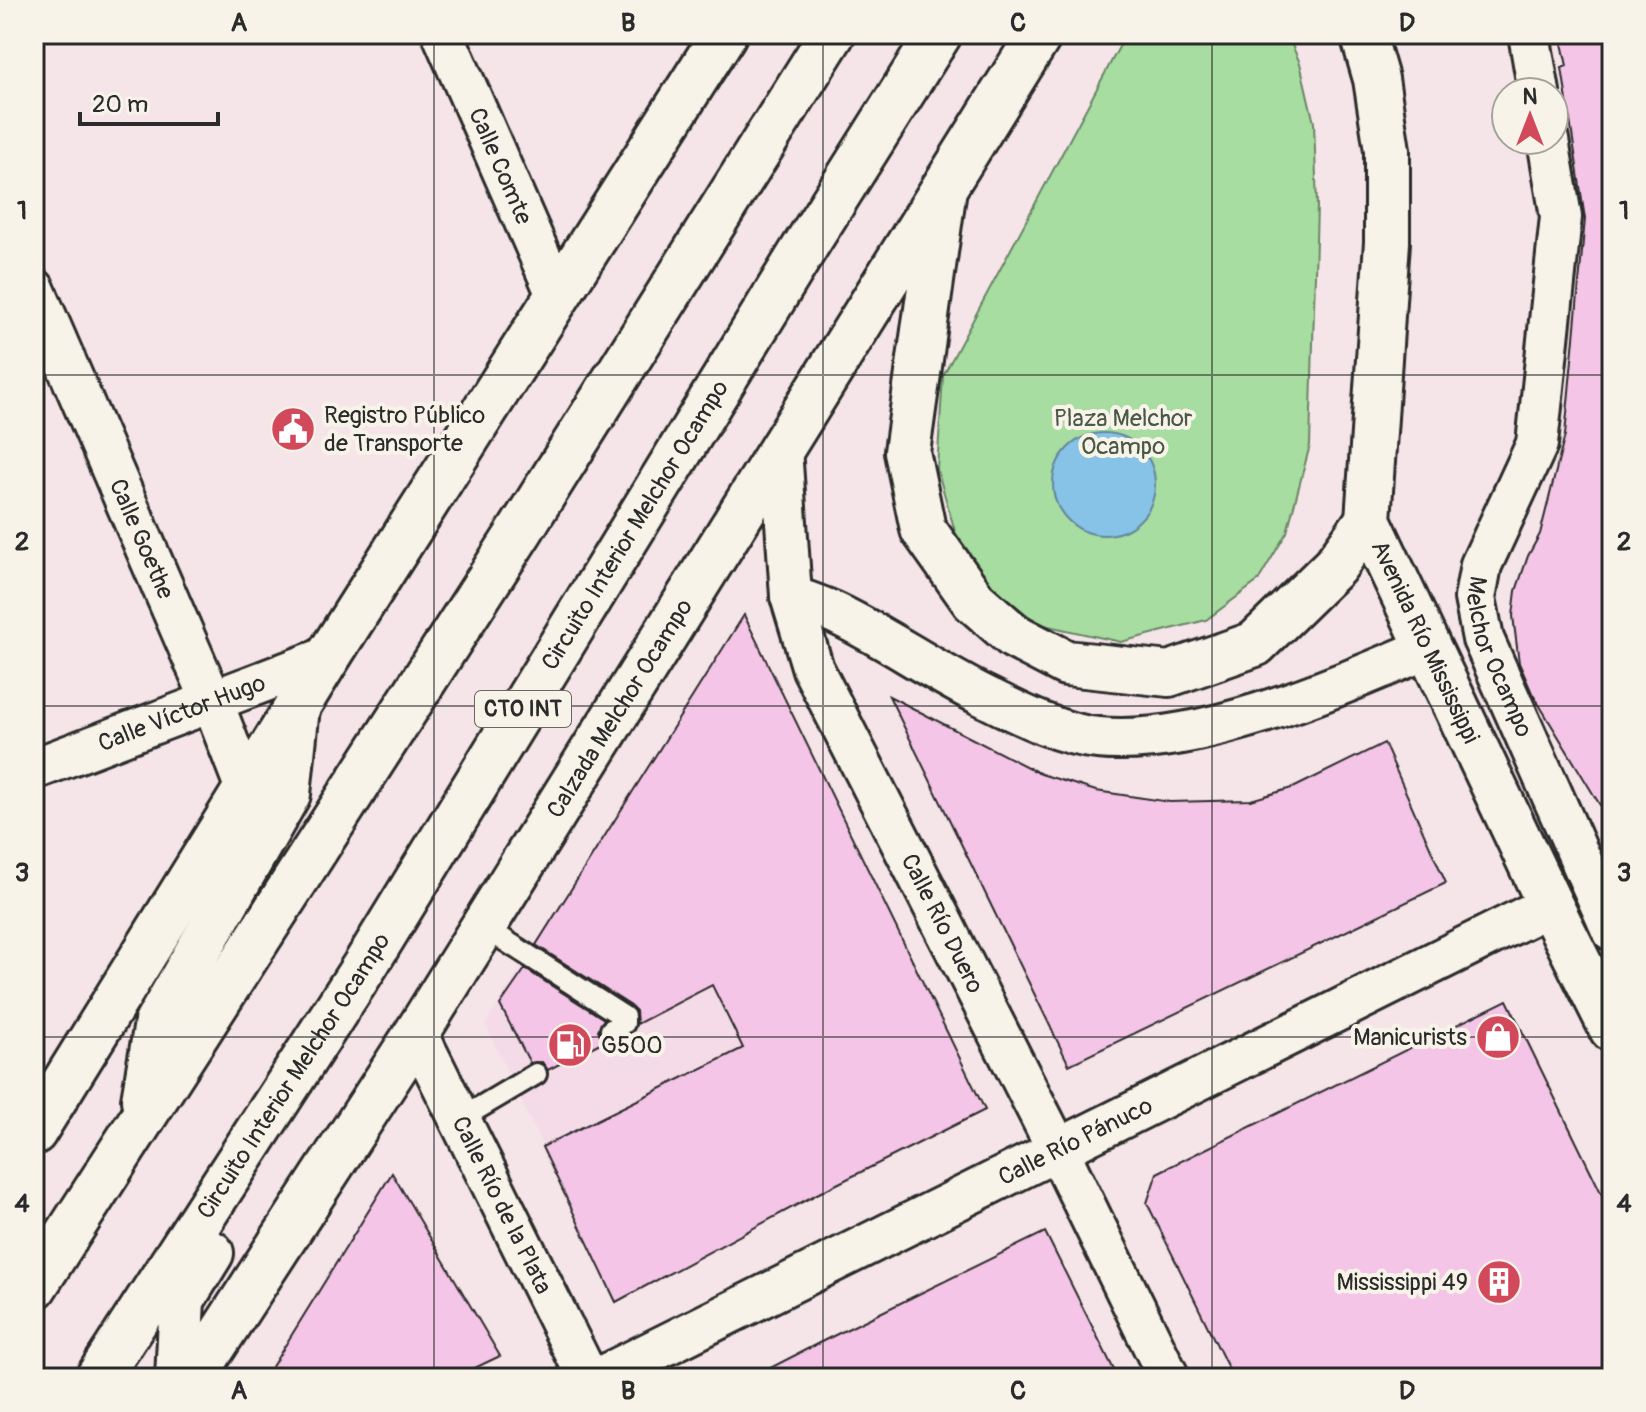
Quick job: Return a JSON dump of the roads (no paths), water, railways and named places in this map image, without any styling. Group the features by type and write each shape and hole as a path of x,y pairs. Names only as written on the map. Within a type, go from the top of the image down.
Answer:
{"main road":[{"path":"34,1132 328,657 724,34"},
{"path":"34,1287 520,531 832,34"},
{"name":"Circuito Interior Melchor Ocampo","path":"98,1378 366,964 939,34"},
{"name":"Calzada Melchor Ocampo","path":"193,1378 484,927 1040,34"},
{"name":"Avenida Río Mississippi","path":"1363,34 1376,79 1387,150 1387,242 1369,507 1428,648 1612,1029"},
{"path":"944,188 907,452 923,529 974,601 1014,636 1066,663 1169,674 1255,644 1335,566 1369,507"},
{"path":"140,1119 157,1023 288,794 297,707"},
{"path":"178,1378 182,1300 273,1155 288,1084"}],"street":[{"name":"Calle Comte","path":"443,34 558,297"},
{"path":"1529,34 1536,76"},
{"name":"Melchor Ocampo","path":"1551,156 1561,217 1537,444 1481,565 1475,598 1483,639 1612,930"},
{"name":"Calle Goethe","path":"34,289 212,701 246,789"},
{"name":"Calle Río Duero","path":"781,448 791,596 813,669 1058,1150 1169,1378"},
{"path":"791,596 837,614 991,700 1037,720 1096,738 1162,737 1268,711 1428,648"},
{"name":"Calle Víctor Hugo","path":"34,769 328,657"},
{"name":"Calle Río Pánuco","path":"599,1378 1550,905"},
{"name":"Calle Río de la Plata","path":"417,1033 588,1378"}],"lane":[{"path":"484,927 622,1014 624,1023 611,1030"},
{"path":"460,1119 536,1074"}],"water":[{"path":"1104,433 1123,437 1140,448 1151,465 1155,484 1151,503 1140,520 1123,531 1104,535 1085,531 1068,520 1057,503 1053,484 1057,465 1068,448 1085,437"}],"place":[{"name":"Registro Público de Transporte","path":"293,429"},
{"name":"Manicurists","path":"1498,1037"},
{"name":"G500","path":"570,1045"},
{"name":"Mississippi 49","path":"1499,1282"}],"park label":[{"name":"Plaza Melchor Ocampo","path":"1123,432"}]}
